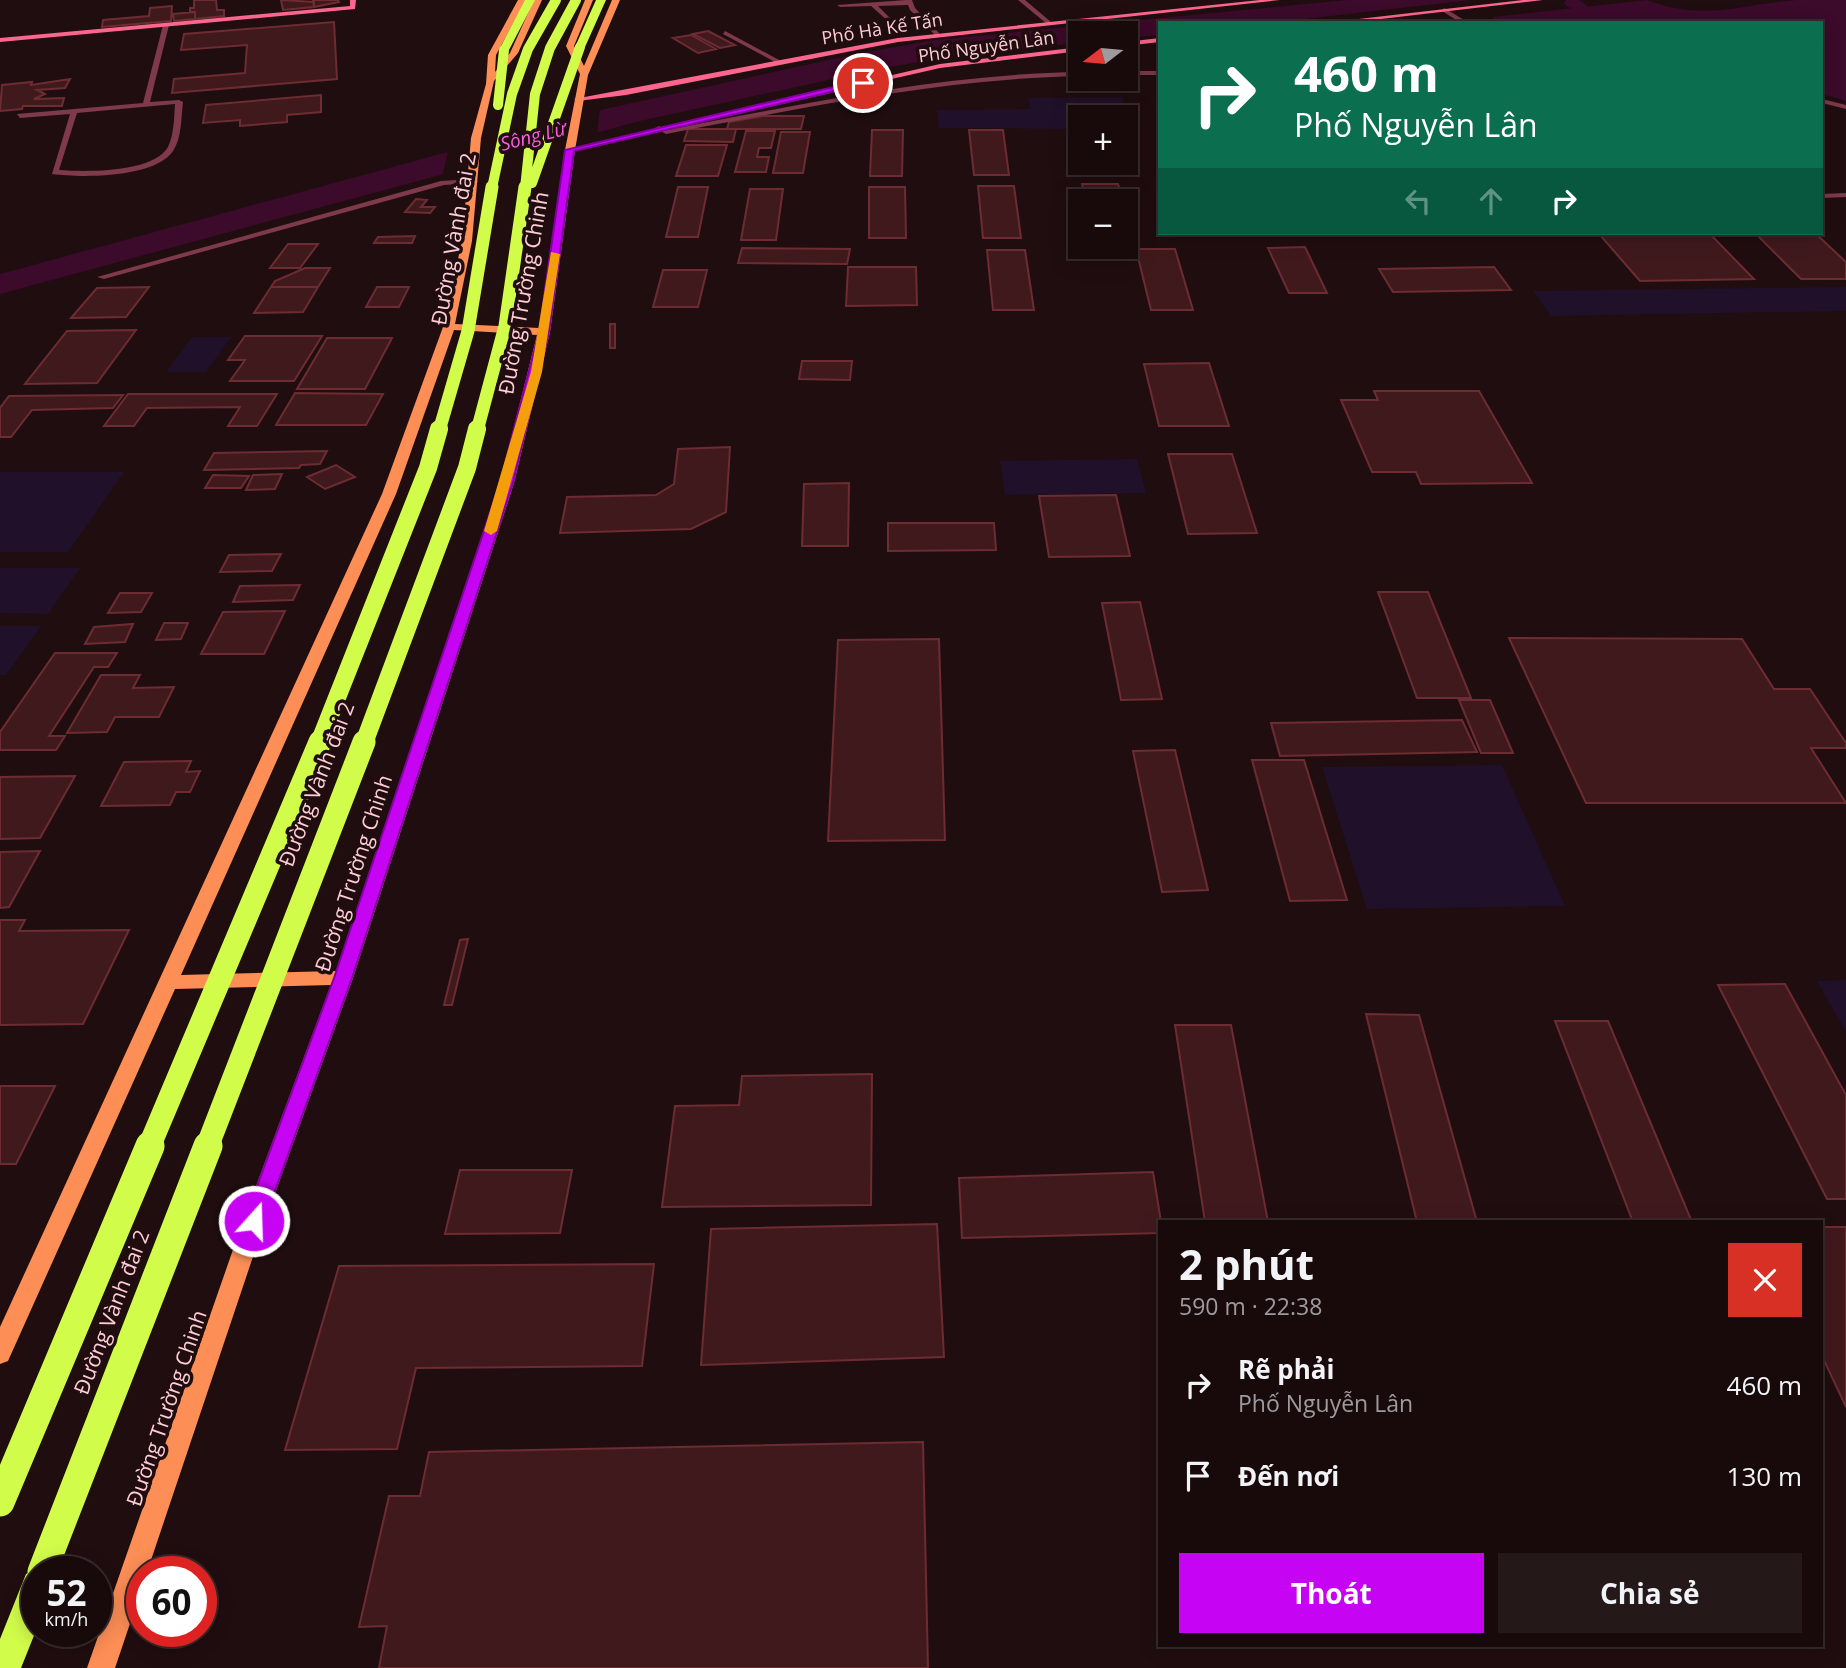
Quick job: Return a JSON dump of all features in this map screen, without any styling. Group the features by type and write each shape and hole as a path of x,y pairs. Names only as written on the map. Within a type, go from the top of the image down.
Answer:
{"highway":[{"name":"Đường Vành đai 2","path":"0,1502 334,709 428,468 468,331 488,207 512,94 528,49 556,0"},
{"path":"524,205 580,47 601,0"},
{"path":"488,207 485,155 500,98 505,50 535,1"},
{"name":"Đường Vành đai 2","path":"48,1556 372,722 467,468 505,326 524,205 528,141 535,94 550,48 584,1"},
{"path":"5,1668 21,1626"}],"main road":[{"path":"0,1353 389,494 449,327 467,242 476,138 490,84 492,55 522,0"},
{"name":"Đường Trường Chinh","path":"101,1668 254,1221 343,978 506,483 544,332 577,103 584,75 616,0"},
{"path":"490,84 514,53 535,1 584,1 570,46 584,75"},
{"path":"449,327 544,332"},
{"path":"166,982 343,978"}],"street":[{"path":"0,40 353,8 353,0"},
{"path":"1021,0 1049,23"},
{"name":"Phố Hà Kế Tấn","path":"577,103 875,43 937,34 1277,0"},
{"path":"1345,21 1540,0"},
{"path":"840,5 909,2 937,34"},
{"path":"873,4 889,20"},
{"path":"1444,10 1463,21"},
{"path":"146,104 166,25"},
{"path":"725,33 779,62"},
{"path":"1138,43 1158,40"},
{"name":"Phố Nguyễn Lân","path":"571,144 659,128 940,66 1068,50"},
{"path":"1138,73 1158,73"},
{"path":"659,128 666,132 943,82 1068,74"},
{"path":"1823,101 1846,107"},
{"path":"20,116 179,102 173,142 170,151 160,160 128,169 76,175 55,172 74,112"},
{"path":"101,277 474,174"},
{"path":"1823,196 1846,195"}],"shaded area":[{"path":"1122,97 1125,105 1068,105 1068,129 939,128 937,110 1030,109 1028,98"},
{"path":"1846,287 1846,311 1551,316 1533,291"},
{"path":"192,337 231,337 206,372 166,372"},
{"path":"1137,459 1146,493 1005,495 1000,461"},
{"path":"0,472 124,472 68,552 0,552"},
{"path":"0,568 80,568 48,614 0,613"},
{"path":"0,626 41,626 6,675 0,675"},
{"path":"1502,765 1565,906 1367,909 1322,767"},
{"path":"1846,980 1846,1032 1817,981"}],"water":[{"path":"1346,0 1471,0 1287,21 1158,21 1158,35 1138,37 1138,21 1130,21"},
{"path":"1647,0 1687,10 1705,11 1797,0 1846,0 1846,101 1823,94 1823,21 1496,21 1493,17"},
{"name":"Sông Lừ","path":"1068,27 1068,44 966,54 879,69 640,121 0,294 0,274 609,108 861,53 935,40"}],"pier":[{"path":"600,106 597,136 442,177 449,147"}],"building":[{"path":"194,0 216,0 217,10 224,10 224,16 195,19 195,12 190,12 190,8 194,8"},
{"path":"281,0 314,2 314,7 283,10"},
{"path":"313,0 338,0 339,2 314,7"},
{"path":"172,6 171,21 102,27 103,20 149,16 150,8"},
{"path":"195,12 195,19 174,21 173,14"},
{"path":"334,22 337,79 172,93 174,79 245,73 247,45 181,50 184,34"},
{"path":"708,31 735,45 720,48 693,34"},
{"path":"691,35 716,49 698,53 673,38"},
{"path":"70,79 65,88 37,90 45,94 34,99 64,98 62,106 23,106 22,109 0,111 2,85 32,82 31,85"},
{"path":"321,95 321,112 287,115 287,122 240,126 240,120 203,123 206,105"},
{"path":"763,116 804,116 801,129 727,129 729,122"},
{"path":"688,129 736,129 733,142 684,141"},
{"path":"872,130 903,130 902,176 870,176"},
{"path":"969,130 1003,130 1009,175 974,175"},
{"path":"746,131 775,131 771,148 759,148 757,157 769,157 766,172 735,172"},
{"path":"781,132 810,132 803,173 773,173"},
{"path":"686,145 727,145 718,176 676,176"},
{"path":"1082,184 1118,184 1119,189 1083,189"},
{"path":"978,186 1014,186 1021,238 983,238"},
{"path":"678,187 708,187 698,237 666,237"},
{"path":"869,187 905,187 906,238 869,238"},
{"path":"750,189 783,189 776,240 741,240"},
{"path":"416,199 427,200 421,207 435,207 430,213 405,212"},
{"path":"1600,235 1711,235 1754,279 1640,281"},
{"path":"1757,235 1817,235 1846,262 1846,279 1801,279"},
{"path":"415,236 412,243 374,243 378,237"},
{"path":"288,244 318,244 300,268 270,268"},
{"path":"1305,247 1327,293 1289,293 1268,248"},
{"path":"742,248 850,249 847,264 738,263"},
{"path":"1138,249 1175,249 1193,310 1151,310"},
{"path":"987,250 1025,250 1034,310 993,310"},
{"path":"848,267 916,267 917,305 846,306"},
{"path":"1494,267 1511,290 1393,292 1379,269"},
{"path":"305,268 330,268 318,287 271,287 275,281"},
{"path":"663,270 707,270 698,307 653,307"},
{"path":"149,287 126,317 71,318 97,288"},
{"path":"271,287 318,287 303,312 254,313"},
{"path":"377,287 409,287 399,307 366,307"},
{"path":"610,324 615,324 615,348 610,348"},
{"path":"136,330 97,383 25,384 67,331"},
{"path":"245,336 322,336 294,381 230,381 245,360 228,360"},
{"path":"327,338 392,338 365,389 297,389"},
{"path":"802,361 852,361 850,380 799,379"},
{"path":"1209,363 1229,426 1159,426 1144,364"},
{"path":"1374,391 1479,391 1532,483 1421,484 1416,472 1372,472 1341,400 1378,400"},
{"path":"295,393 383,394 366,425 276,425"},
{"path":"128,394 277,394 257,426 228,426 240,407 147,408 134,426 104,426"},
{"path":"123,395 113,408 32,410 11,437 0,437 0,408 9,396"},
{"path":"730,447 726,512 691,529 560,533 567,497 656,495 674,484 678,449"},
{"path":"327,451 320,464 301,465 299,468 204,470 214,453"},
{"path":"1168,454 1232,454 1257,533 1188,534"},
{"path":"336,465 355,477 325,489 307,477"},
{"path":"282,474 275,489 246,490 253,475"},
{"path":"213,475 249,476 241,488 205,488"},
{"path":"849,483 848,546 802,546 804,484"},
{"path":"1116,495 1130,556 1049,557 1039,496"},
{"path":"888,523 994,523 996,550 888,551"},
{"path":"281,554 272,571 220,572 229,555"},
{"path":"300,585 293,600 233,602 240,586"},
{"path":"1378,592 1428,592 1471,698 1417,698"},
{"path":"120,593 152,593 141,612 108,613"},
{"path":"1140,602 1162,699 1121,700 1102,603"},
{"path":"285,611 264,654 201,654 223,612"},
{"path":"164,623 188,623 181,639 156,640"},
{"path":"133,624 125,642 85,644 94,627"},
{"path":"1509,638 1742,639 1774,689 1810,689 1846,743 1846,748 1811,748 1846,803 1586,803"},
{"path":"939,639 945,840 828,841 838,640"},
{"path":"55,653 117,653 108,667 94,667 49,736 65,736 56,750 0,750 0,732"},
{"path":"101,675 140,675 133,688 174,687 159,717 115,717 107,732 67,733"},
{"path":"1459,700 1490,700 1513,753 1481,753"},
{"path":"1462,720 1477,752 1280,756 1271,723"},
{"path":"1175,750 1208,890 1162,892 1133,751"},
{"path":"1252,760 1304,760 1347,900 1290,901"},
{"path":"191,761 186,772 200,771 190,792 176,792 170,805 101,806 124,762"},
{"path":"75,776 40,838 0,839 0,777"},
{"path":"40,851 9,907 0,908 0,852"},
{"path":"0,920 25,920 19,931 129,930 83,1024 0,1025"},
{"path":"468,939 452,1005 444,1005 460,940"},
{"path":"1785,984 1846,1095 1846,1199 1827,1199 1718,985"},
{"path":"1366,1014 1419,1015 1476,1220 1417,1220"},
{"path":"1555,1021 1608,1021 1691,1220 1632,1220"},
{"path":"1175,1025 1231,1025 1268,1220 1205,1220"},
{"path":"872,1074 871,1205 662,1207 675,1106 739,1105 742,1076"},
{"path":"0,1086 55,1086 16,1164 0,1164"},
{"path":"460,1170 572,1170 560,1233 445,1234"},
{"path":"1153,1172 1161,1220 1158,1220 1158,1233 962,1238 959,1178"},
{"path":"937,1224 944,1357 701,1365 711,1229"},
{"path":"1823,1227 1846,1227 1846,1407 1823,1358"},
{"path":"654,1264 642,1366 416,1368 397,1449 285,1450 339,1266"},
{"path":"923,1442 928,1668 379,1668 387,1626 359,1627 389,1496 420,1496 429,1452"}],"waterway":[{"path":"1572,3 1581,7"}],"slow traffic":[{"path":"491,531 536,372 555,254"}],"route":[{"path":"254,1221 343,978 506,483 544,332 570,150 612,138 863,83"}]}
